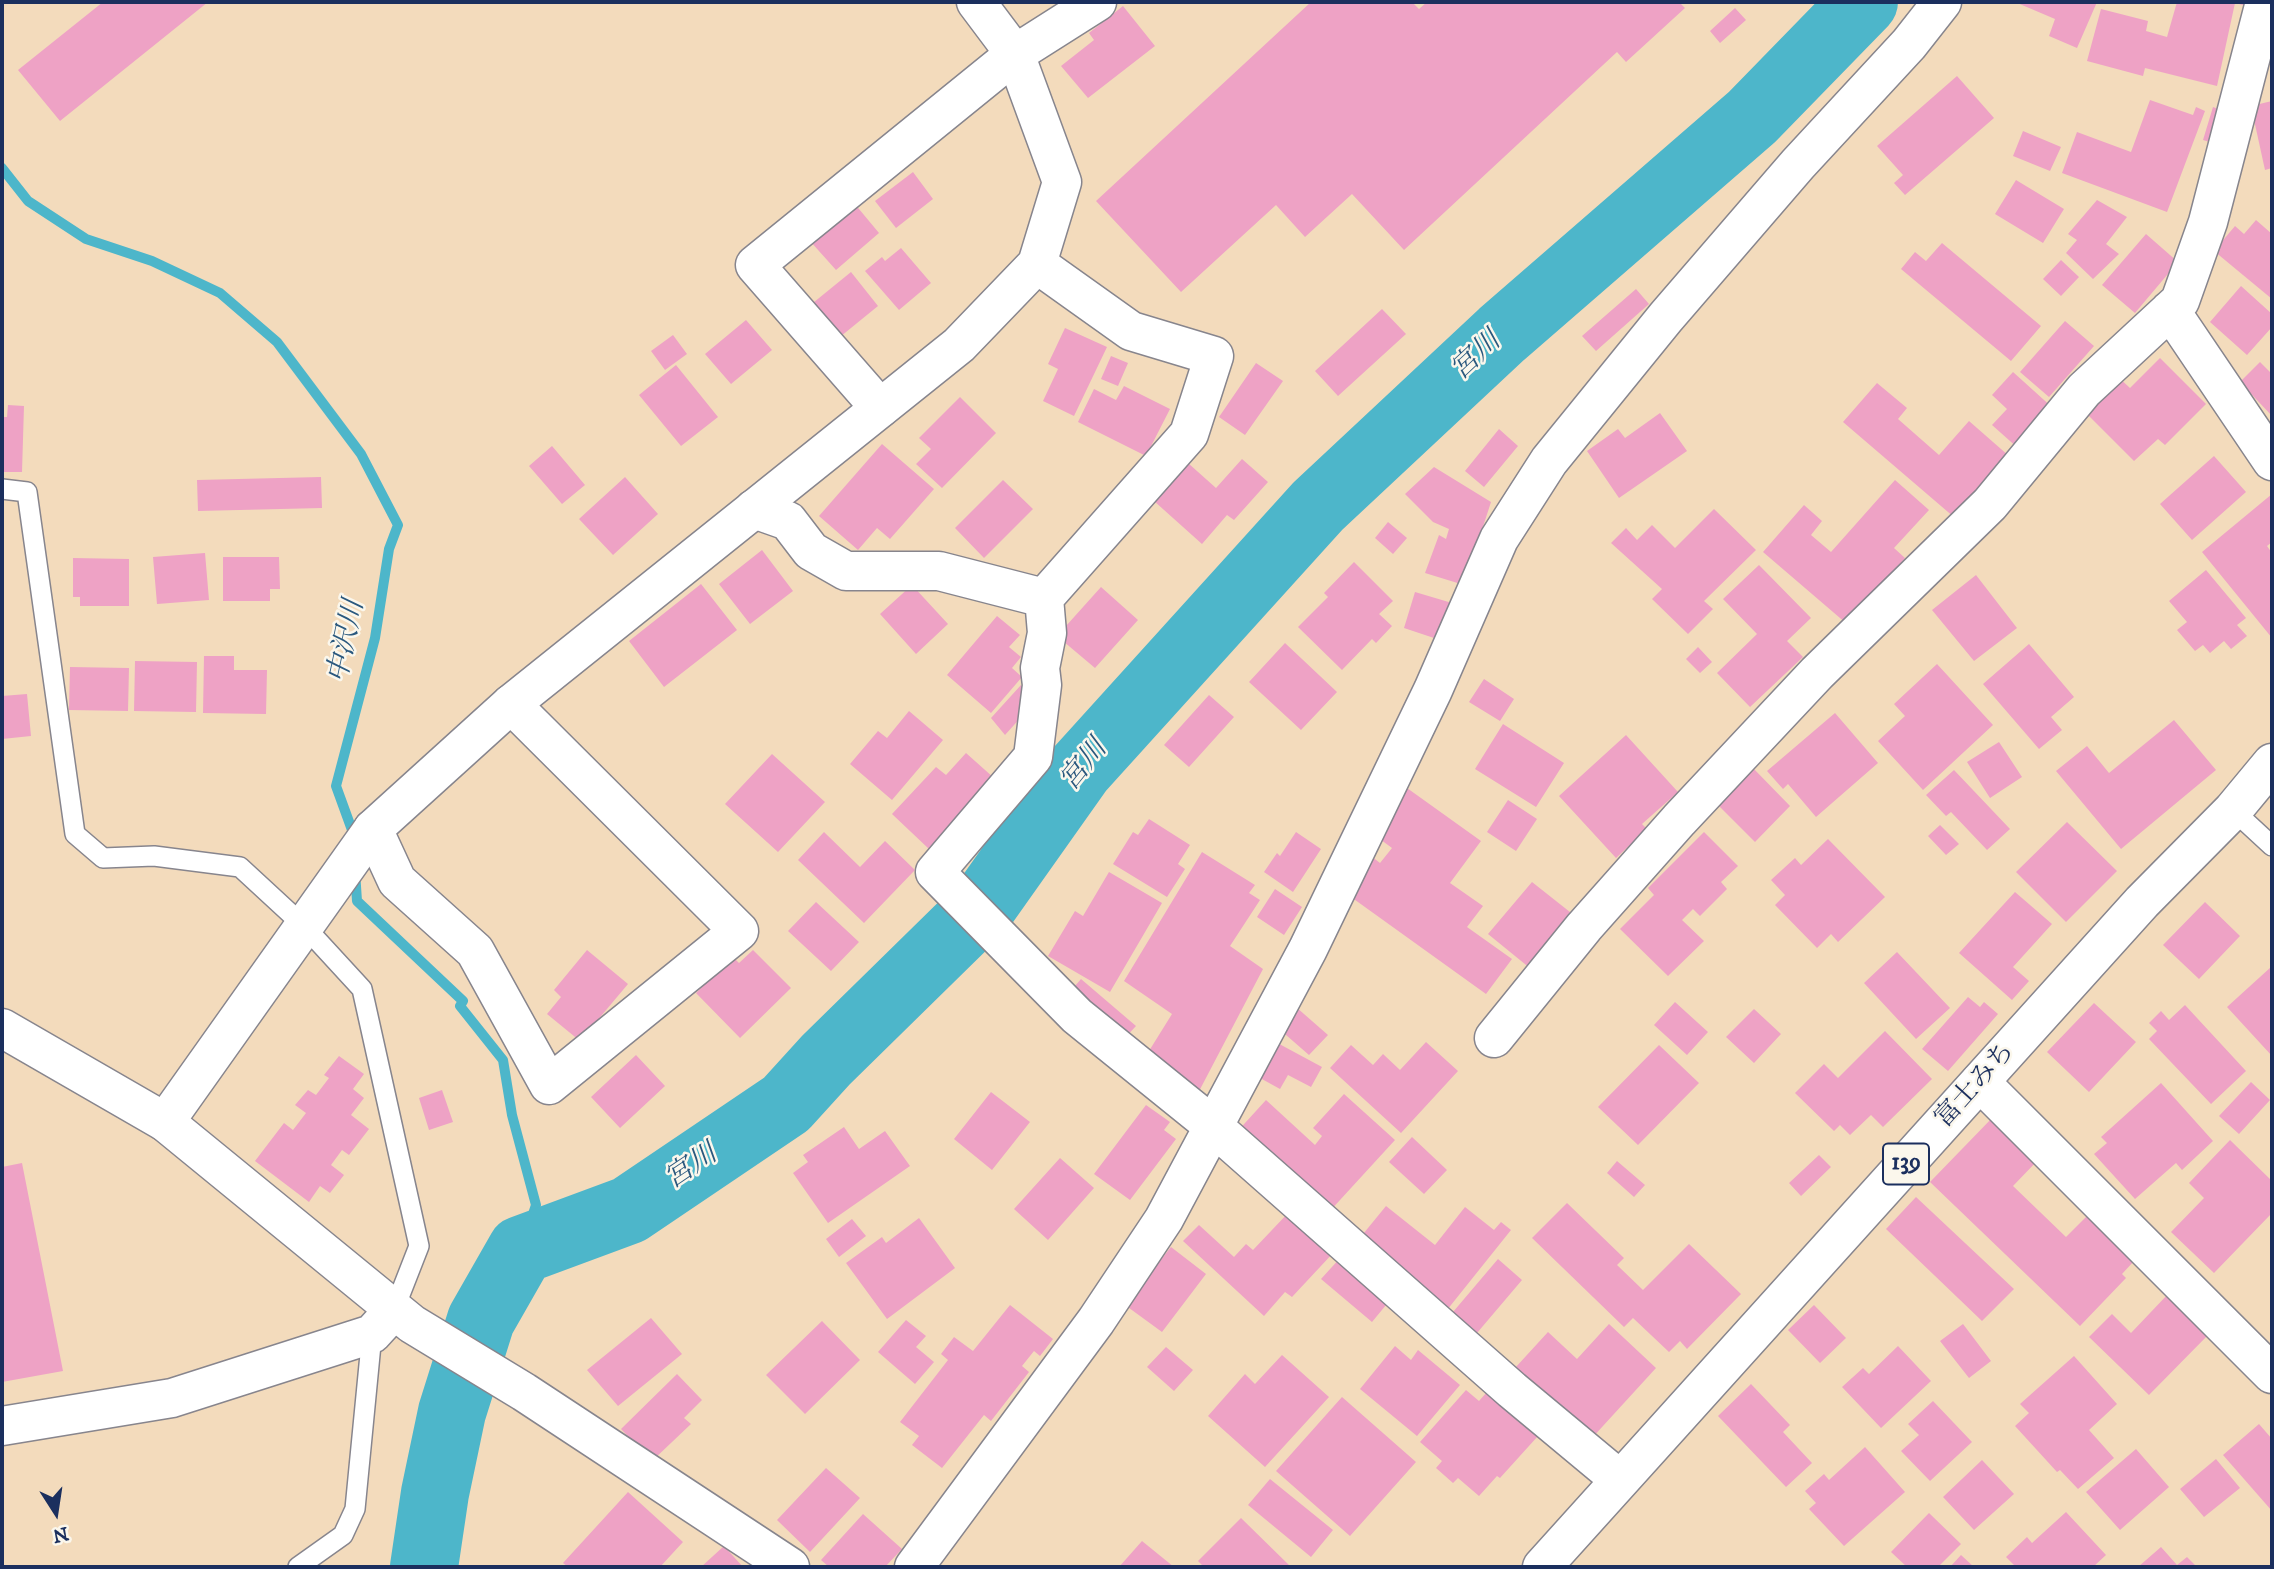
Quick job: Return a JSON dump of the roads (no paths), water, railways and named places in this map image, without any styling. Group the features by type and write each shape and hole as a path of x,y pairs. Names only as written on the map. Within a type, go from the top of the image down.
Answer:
{"main road":[{"path":"165,1122 368,839 511,704 959,345 1037,264 1062,182 1015,54 976,2"},
{"path":"880,408 755,265 1015,54 1097,2"},
{"path":"914,1567 1097,1321 1164,1219 1314,937 1433,690 1499,539 1549,461 1666,317 1798,164 1909,44 1942,2"},
{"path":"1494,1038 1584,928 1679,820 1817,673 1990,504 2084,390 2180,301 2208,222 2265,2"},
{"path":"1037,264 1131,331 1214,356 1189,434 1044,598 1047,633 1040,668 1042,685 1033,757 935,872 1077,1016 1214,1128 1512,1390 1619,1479"},
{"path":"2170,310 2272,461"},
{"path":"754,509 788,521 811,551 846,571 939,571 1044,598"},
{"path":"368,839 397,881 475,951 549,1086 739,931 511,704"},
{"name":"富士みち","path":"1542,1567 2142,902 2233,810 2272,763"},
{"path":"2,1028 165,1122 392,1323 524,1392 790,1567"},
{"path":"1980,1082 2272,1374"},
{"path":"2,1426 172,1398 392,1323"}],"lane":[{"path":"2,489 27,492 75,834 103,858 154,856 240,867 312,917 362,989 415,1217 419,1246 392,1323 355,1509 344,1535 298,1567"},
{"path":"2233,810 2272,846"}],"waterway":[{"name":"宮川","path":"424,1567 435,1493 452,1412 481,1320 521,1250 629,1210 786,1104 826,1060 982,907 1079,770 1318,506 1502,334 1752,117 1864,2"},
{"name":"中沢川","path":"2,168 28,201 86,239 152,261 220,293 277,342 361,454 398,525 389,549 375,638 336,786 352,830 353,841"},
{"name":"中沢川","path":"355,871 357,901 463,1001 460,1006 503,1060 512,1115 536,1205 521,1250"}]}
